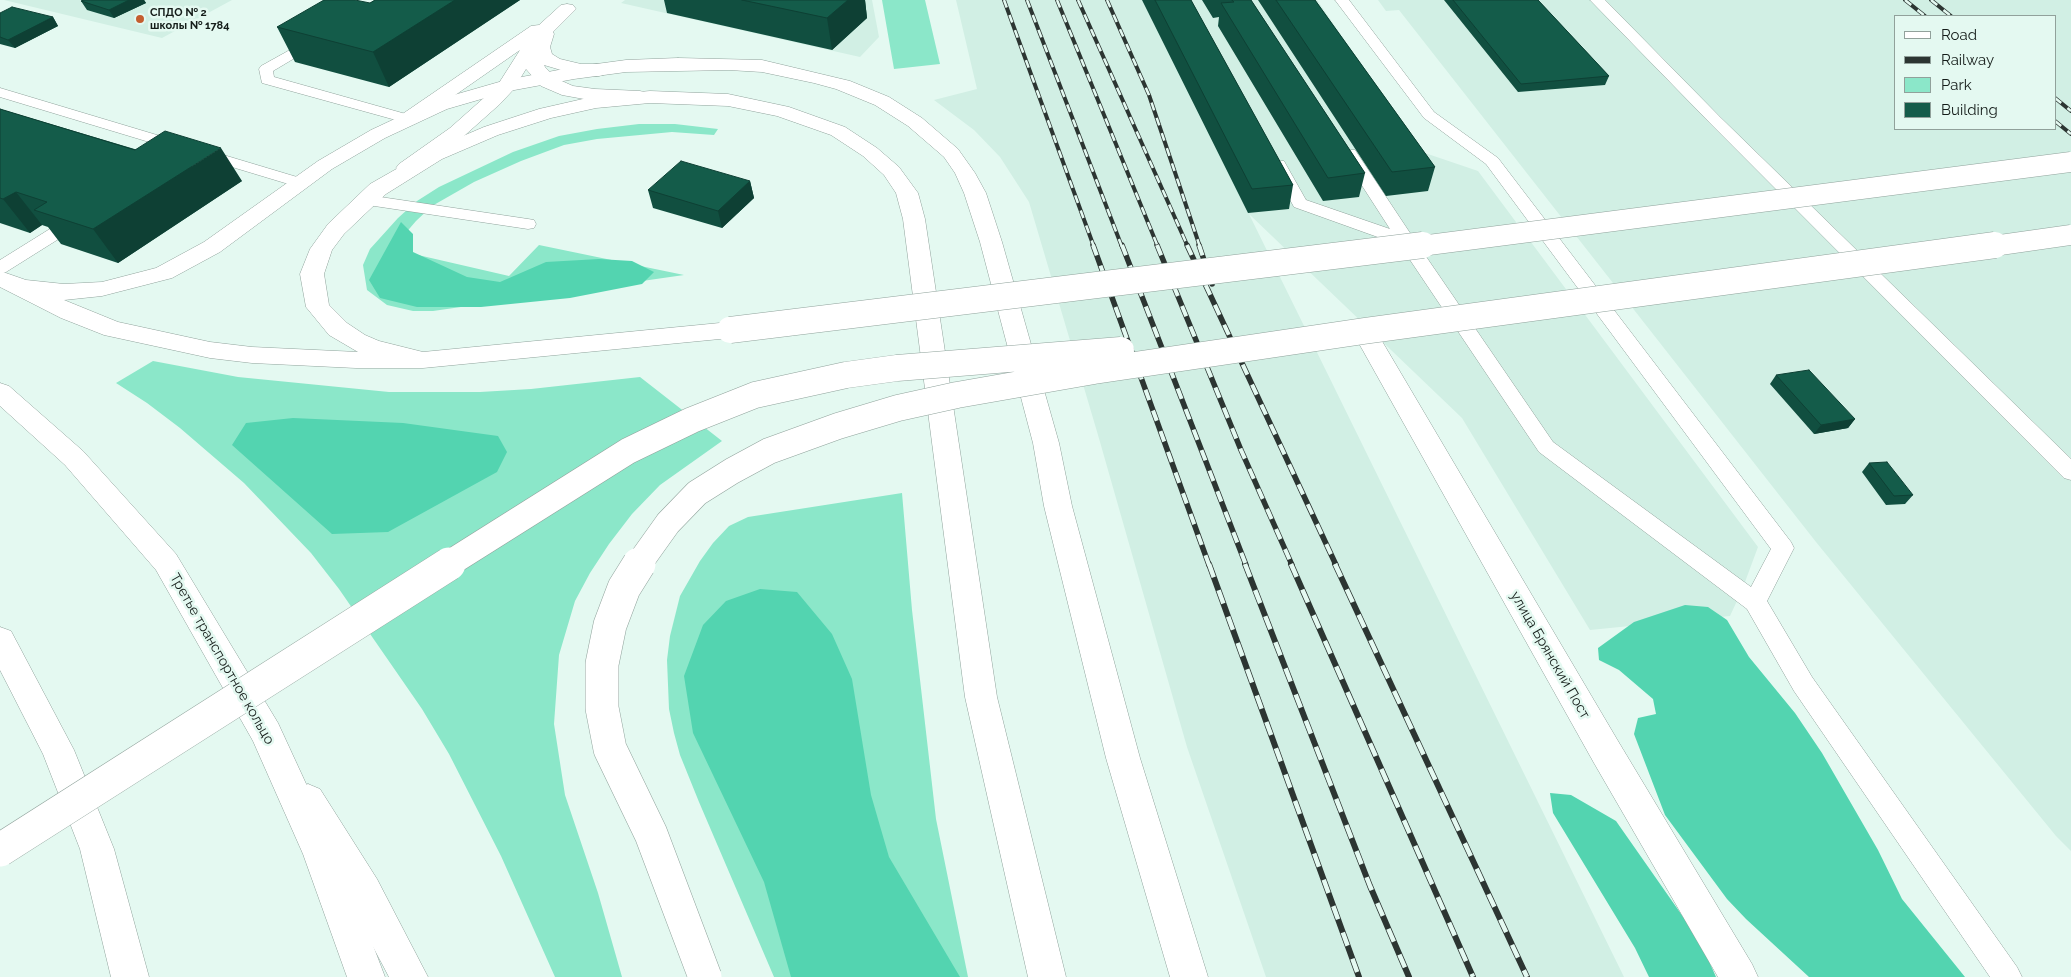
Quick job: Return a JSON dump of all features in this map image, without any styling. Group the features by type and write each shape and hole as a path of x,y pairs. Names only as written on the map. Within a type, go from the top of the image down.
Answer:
{"main road":[{"path":"573,4 550,25 544,36 543,56 552,63 566,67 581,70 598,70"},
{"path":"573,4 550,25 536,47 532,58 542,78 557,88 595,95 728,100 782,111 838,131 876,156 892,170 907,193 918,247 981,698 1047,977"},
{"path":"423,360 393,354 356,341 338,329 318,307 312,274 321,250 336,229 373,195 457,132 493,100 506,86 538,36 573,4"},
{"path":"10,282 44,291 92,290 127,284 158,275 188,262 212,248 348,150 408,118 573,4"},
{"path":"408,118 456,100 542,78 654,65 711,63 762,66 843,85 892,108 936,139 951,153 965,173 975,193 992,242 1046,443 1058,506 1076,582 1123,758 1189,977"},
{"path":"373,195 435,155 500,128 546,113 588,104 650,97"},
{"path":"10,282 69,312 113,329 210,350 302,358 423,360 730,330 1314,259 2071,162"},
{"path":"705,977 651,834 610,749 602,708 602,664 610,625 624,588 645,554 668,523 697,493 732,471 769,451 838,426 898,408 957,395 1094,371 1364,331 2071,235"},
{"path":"0,850 565,490 661,434 724,406 755,395 794,385 897,368 1364,331"},
{"name":"улица Брянский Пост","path":"1364,331 1606,752 1739,977"},
{"name":"Третье транспортное кольцо","path":"0,392 74,458 166,562 266,733 320,853 366,977"},
{"path":"0,640 58,750 97,849 130,977"},
{"path":"266,733 364,892 409,977"}],"lane":[{"path":"1342,0 1429,116 1492,161 1783,548 1756,602"},
{"path":"1597,0 1715,120 2071,472"},
{"path":"324,34 266,69 267,80 408,118"},
{"path":"0,92 300,183"},
{"path":"1341,141 1406,241 1546,447 1756,602 1803,684 2007,977"},
{"path":"174,160 189,150"},
{"path":"1271,152 1300,203 1406,241"},
{"path":"373,195 528,224"},
{"path":"0,268 59,231"}],"shaded area":[{"name":"СПДО № 2 школы № 1784","path":"4,0 232,0 162,38"},
{"path":"625,0 872,0 879,37 860,57 621,3"},
{"path":"956,0 1317,0 1422,152 1478,171 1758,547 1730,616 1590,630 1462,418 1249,214 1624,977 1266,977 1187,747 1029,202 1000,157 974,130 934,100 977,89"},
{"path":"1378,0 2071,0 2071,851 2056,836 1816,542 1399,10 1386,11"}],"green space":[{"path":"882,0 925,0 940,64 894,69"},
{"path":"639,124 675,124 718,129 714,135 672,132 597,139 564,145 521,161 474,182 432,206 392,249 509,276 539,245 684,275 433,311 413,311 387,305 367,290 363,265 370,249 398,218 417,201 439,187 513,152 559,136"},
{"path":"401,222 413,234 413,252 467,277 500,282 546,262 599,259 632,261 654,272 642,284 570,298 481,307 417,307 380,298 369,280"},
{"path":"153,361 238,377 389,392 480,392 531,389 640,377 722,441 660,485 632,514 609,544 575,601 559,655 554,724 565,795 598,893 622,977 555,977 501,856 449,754 422,709 339,589 311,553 244,483 180,428 116,383"},
{"path":"293,418 403,423 498,436 507,452 497,472 388,532 332,534 232,445 246,423"},
{"path":"902,493 912,610 936,819 968,977 774,977 699,802 680,755 674,733 669,709 667,660 670,636 680,596 700,561 713,543 729,526 748,517"},
{"path":"760,589 797,592 832,634 852,679 871,795 889,857 960,977 791,977 764,882 693,733 684,676 703,625 726,601"},
{"path":"1685,605 1708,607 1727,620 1749,657 1795,713 1822,753 1878,850 1902,899 1965,977 1809,977 1727,899 1665,815 1634,734 1638,718 1656,714 1653,699 1619,670 1599,660 1598,648 1634,622"},
{"path":"1550,793 1571,795 1616,821 1700,941 1716,977 1649,977 1635,948 1553,813"}],"building":[{"path":"129,0 109,10 81,1"},
{"path":"324,0 355,0 370,3 375,0 455,0 373,52 277,27"},
{"path":"742,0 848,0 827,18"},
{"path":"1155,0 1191,0 1293,185 1252,189"},
{"path":"1232,0 1251,0 1365,173 1328,178 1221,3 1234,2"},
{"path":"1276,0 1315,0 1435,167 1392,172"},
{"path":"1453,0 1538,0 1609,76 1521,84"},
{"path":"12,7 53,17 8,40 0,37 0,13"},
{"path":"0,109 135,150 165,131 221,148 93,229 34,210 47,202 16,192 3,199 0,198"},
{"path":"681,161 750,181 718,211 648,190"},
{"path":"1809,370 1855,419 1821,425 1776,375"},
{"path":"1887,462 1913,495 1894,496 1869,463"}],"railway":[{"path":"1004,0 1094,247"},
{"path":"1027,0 1122,247"},
{"path":"1057,0 1158,247"},
{"path":"1078,0 1188,247"},
{"path":"1107,0 1149,95 1200,247"},
{"path":"1905,0 1924,15"},
{"path":"1931,0 1950,15"},
{"path":"2056,99 2071,111"},
{"path":"2056,122 2071,134"},
{"path":"1093,245 1209,565"},
{"path":"1122,245 1246,565"},
{"path":"1157,245 1241,450 1292,565"},
{"path":"1187,245 1336,565"},
{"path":"1199,245 1212,284"},
{"path":"1209,564 1359,977"},
{"path":"1245,564 1370,886 1409,977"},
{"path":"1291,564 1473,977"},
{"path":"1335,564 1527,977"}],"place":[{"name":"СПДО № 2 школы № 1784","path":"140,19"}]}
